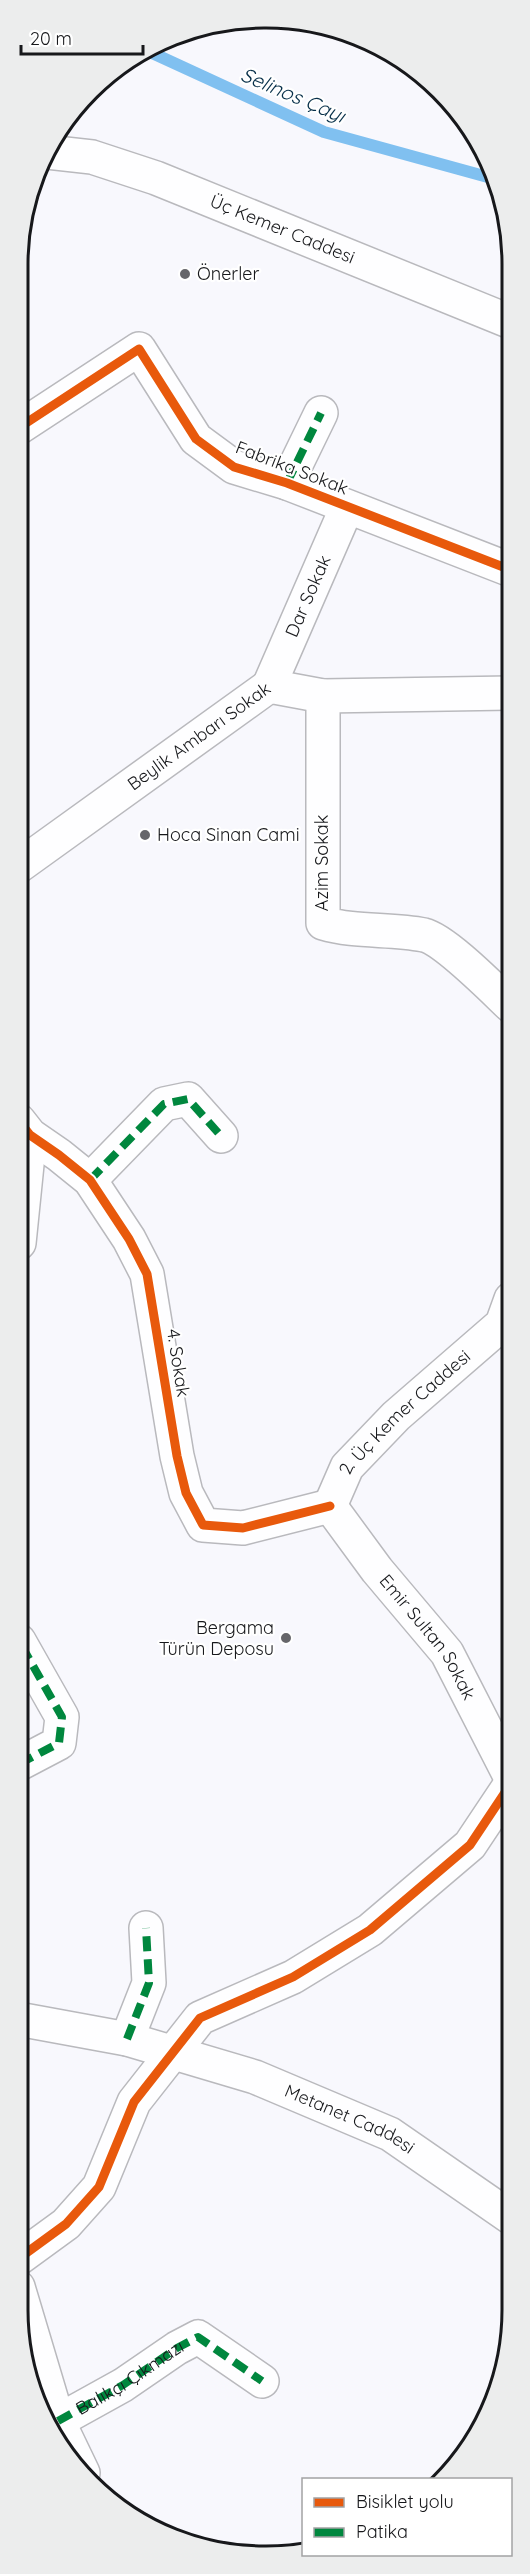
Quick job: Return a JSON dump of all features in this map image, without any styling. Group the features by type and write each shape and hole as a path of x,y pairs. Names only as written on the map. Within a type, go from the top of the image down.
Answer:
{"street":[{"name":"Üç Kemer Caddesi","path":"57,153 92,157 156,178 502,318"},
{"name":"Fabrika Sokak","path":"28,422 139,349 196,439 234,467 287,483 502,567"},
{"path":"287,483 321,413"},
{"name":"Dar Sokak","path":"269,686 347,507"},
{"name":"Beylik Ambarı Sokak","path":"28,858 269,686 323,696 502,693"},
{"name":"Azim Sokak","path":"323,696 323,923 343,929 426,936 459,958 502,998"},
{"path":"90,1180 164,1104 188,1099 221,1136"},
{"name":"4. Sokak","path":"28,1130 90,1180 129,1239 147,1274 177,1456 186,1493 203,1525 243,1528 330,1506"},
{"name":"2. Üç Kemer Caddesi","path":"330,1506 347,1467 396,1416 502,1321"},
{"name":"Emir Sultan Sokak","path":"330,1506 377,1570 447,1653 502,1760"},
{"path":"28,1657 63,1717 59,1743 28,1759"},
{"path":"28,2252 66,2224 99,2187 134,2102 200,2018 293,1977 370,1930 470,1845 502,1797"},
{"path":"127,2038 149,1983 146,1928"},
{"name":"Metanet Caddesi","path":"28,2021 127,2038 255,2077 390,2134 502,2211"},
{"path":"29,2324 58,2421 64,2434"},
{"name":"Balıkçı Çıkmazı","path":"58,2421 123,2385 177,2348 198,2337 262,2381"}],"waterway":[{"name":"Selinos Çayı","path":"156,55 324,132 484,176"}],"marked path":[{"path":"287,483 321,413"},
{"path":"90,1180 164,1104 188,1099 221,1136"},
{"path":"28,1657 62,1717 59,1743 28,1759"},
{"path":"127,2039 149,1983 146,1928"},
{"path":"58,2421 123,2385 177,2348 198,2337 262,2381"}],"cycle path":[{"path":"28,422 139,349 196,439 234,467 287,483 502,567"},
{"path":"28,1132 90,1180 129,1239 147,1274 177,1456 186,1493 203,1525 243,1528 330,1506"},
{"path":"28,2252 66,2224 99,2187 134,2102 200,2018 293,1977 370,1930 470,1845 502,1797"}],"place":[{"name":"Önerler","path":"185,274"},
{"name":"Hoca Sinan Cami","path":"145,835"},
{"name":"Bergama Türün Deposu","path":"286,1638"}]}
